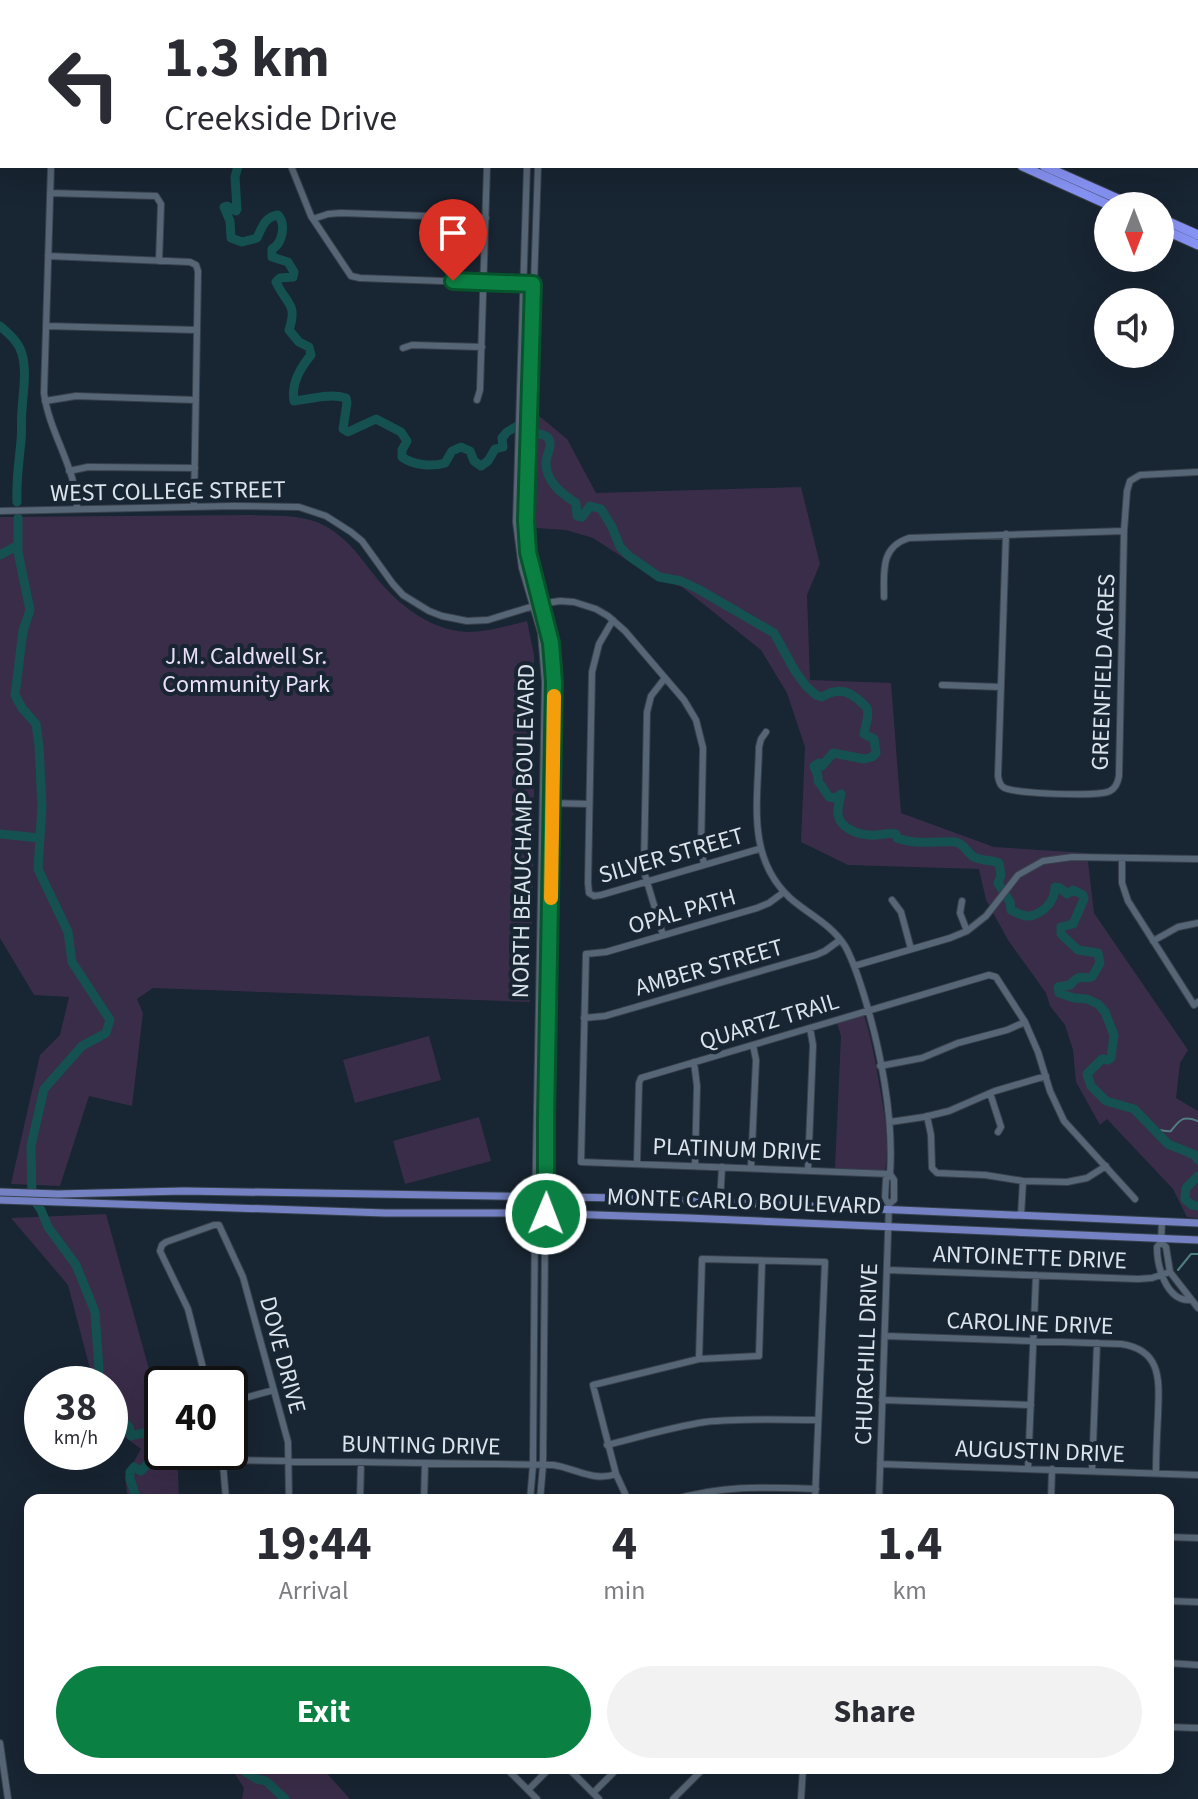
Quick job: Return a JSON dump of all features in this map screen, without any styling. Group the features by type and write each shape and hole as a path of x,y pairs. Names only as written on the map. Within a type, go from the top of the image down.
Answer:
{"highway":[{"path":"1026,168 1094,198"},
{"path":"1048,168 1102,192"},
{"path":"1174,224 1198,235"},
{"path":"1174,234 1198,245"}],"main road":[{"name":"MONTE CARLO BOULEVARD","path":"57,1198 184,1191 535,1197 889,1206 1198,1223"},
{"name":"MONTE CARLO BOULEVARD","path":"2,1196 385,1213 535,1213 1198,1240"}],"street":[{"path":"51,168 45,401 75,487 77,509"},
{"path":"292,168 313,219 355,278 533,284"},
{"path":"477,400 482,347 487,168"},
{"name":"NORTH BEAUCHAMP BOULEVARD","path":"527,168 516,522 520,557 548,631 554,669 541,1494"},
{"name":"NORTH BEAUCHAMP BOULEVARD","path":"531,1494 545,671 528,552 526,497 538,168"},
{"path":"50,193 156,196 161,204 159,261"},
{"path":"313,219 341,213 486,218"},
{"path":"48,256 190,262 196,265 194,507"},
{"path":"46,326 197,330"},
{"path":"403,348 412,345 482,347"},
{"path":"45,401 76,396 196,400"},
{"path":"69,471 88,467 195,468"},
{"name":"GREENFIELD ACRES","path":"1006,534 998,776 1002,786 1016,792 1090,795 1108,792 1115,787 1119,776 1124,531 1129,483 1145,474 1198,472"},
{"name":"WEST COLLEGE STREET","path":"0,511 299,507 338,522 362,541 403,595 442,616 467,621 488,620 560,601 589,606 613,620"},
{"path":"884,597 886,559 891,549 898,542 915,537 1124,531"},
{"path":"543,803 589,804 592,666 599,644 613,620 665,678 699,725 702,737 701,849 704,864"},
{"path":"663,935 644,865 647,712 654,691 665,678"},
{"path":"942,685 1001,687"},
{"path":"766,732 759,747 759,849 770,873 784,892"},
{"name":"SILVER STREET","path":"589,804 588,883 591,895 601,895 759,849"},
{"path":"1122,858 1126,897 1196,1003"},
{"path":"854,966 967,931 986,916 1015,878 1032,866 1053,859 1198,859"},
{"name":"OPAL PATH","path":"584,1018 586,954 600,954 764,906 784,892"},
{"name":"CHURCHILL DRIVE","path":"784,892 827,926 840,940 854,966 869,1010 890,1122 890,1174 886,1179 885,1199 889,1206 879,1494"},
{"path":"892,900 901,912 911,949"},
{"path":"962,901 960,913 967,931"},
{"path":"1153,941 1178,927 1198,923"},
{"name":"AMBER STREET","path":"584,1018 605,1016 816,955 840,940"},
{"name":"QUARTZ TRAIL","path":"637,1163 641,1078 989,975 996,977 1025,1022"},
{"name":"PLATINUM DRIVE","path":"584,1018 581,1162 890,1174"},
{"path":"880,1066 922,1058 1025,1022 1064,1121 1135,1199"},
{"path":"808,1170 813,1045 810,1028"},
{"path":"751,1168 756,1060 753,1045"},
{"path":"694,1062 697,1086 695,1166"},
{"path":"890,1122 949,1111 990,1093 1046,1076"},
{"path":"990,1093 1001,1127 998,1132"},
{"path":"927,1116 933,1170 943,1173 1023,1181 1077,1181 1106,1166"},
{"path":"720,1202 722,1167"},
{"path":"1021,1215 1023,1181"},
{"path":"1162,1221 1161,1240 1157,1247 1162,1275 1178,1298 1190,1300"},
{"name":"DOVE DRIVE","path":"202,1366 188,1309 160,1251 166,1242 210,1225 219,1225 243,1277 288,1442 289,1494"},
{"path":"1161,1240 1166,1247 1170,1272 1198,1308"},
{"path":"699,1359 702,1259 825,1262 816,1494"},
{"path":"625,1494 607,1445 593,1385 699,1359 759,1356 762,1261"},
{"name":"ANTOINETTE DRIVE","path":"887,1270 1143,1279 1170,1272"},
{"path":"1028,1469 1036,1275"},
{"name":"CAROLINE DRIVE","path":"885,1336 1135,1347 1147,1355 1155,1366 1159,1383 1156,1473"},
{"path":"1092,1471 1097,1343"},
{"path":"248,1397 274,1390"},
{"path":"882,1400 1031,1405"},
{"path":"607,1445 704,1422 818,1420"},
{"name":"BUNTING DRIVE","path":"248,1458 543,1465 564,1466 600,1478 616,1474"},
{"path":"360,1494 361,1462"},
{"path":"424,1494 425,1463"},
{"name":"AUGUSTIN DRIVE","path":"880,1464 1198,1475"},
{"path":"1051,1494 1052,1469"},
{"path":"224,1470 226,1494"},
{"path":"692,1494 738,1487 816,1489"},
{"path":"1174,1537 1198,1538"},
{"path":"1174,1601 1198,1602"},
{"path":"1174,1663 1198,1665"},
{"path":"1174,1727 1198,1728"},
{"path":"0,1743 8,1799"},
{"path":"512,1774 537,1799"},
{"path":"528,1790 544,1774"},
{"path":"574,1774 599,1799"},
{"path":"593,1793 612,1774"},
{"path":"679,1797 699,1774"},
{"path":"801,1799 803,1774"}],"green space":[{"path":"538,415 567,439 596,493 801,487 820,564 807,595 810,680 891,683 901,813 994,847 1087,853 1094,913 1188,1050 1180,1063 1176,1098 1198,1111 1198,1218 1187,1217 1173,1189 1107,1119 1100,1125 1076,1082 1073,1050 1065,1025 1008,940 986,900 979,869 848,865 801,842 805,747 787,693 761,650 682,587 653,577 593,538 566,530 535,528"},
{"name":"J.M. Caldwell Sr. Community Park","path":"250,515 301,518 326,526 360,556 401,603 438,626 474,632 527,621 534,655 530,1002 153,988 137,999 143,1013 132,1106 89,1096 60,1186 11,1184 40,1055 60,1035 69,997 34,995 0,938 0,517"},
{"path":"864,1015 884,1116 885,1171 835,1168 841,1036 837,1023"},
{"path":"429,1036 441,1080 355,1103 343,1060"},
{"path":"479,1117 491,1161 405,1184 393,1141"},
{"path":"106,1214 148,1366 144,1366 144,1470 177,1470 179,1494 127,1494 125,1477 141,1449 128,1439 128,1366 89,1366 68,1285 11,1218"},
{"path":"235,1774 327,1774 350,1799 242,1799 244,1788"}],"waterway":[{"path":"237,168 237,209 224,207 230,221 231,238 242,242 257,238 267,220 278,215 282,233 272,249 272,257 288,262 294,272 293,277 280,278 276,282 290,304 289,330 299,342 309,347 311,355 297,376 294,401 327,396 346,398 343,429 348,432 376,419 401,432 407,441 402,457 423,464 445,463 452,451 461,447 470,451 474,461 481,466 495,449 503,447 502,438 517,426 547,436 550,445 546,462 548,475 560,491 576,503 577,516 582,517 590,506 601,509 620,547 629,556 659,577 681,581 698,589 774,633 795,671 816,695 822,697 829,693 846,692 867,708 864,734 874,739 876,753 864,759 833,753 822,766 819,763 814,766 818,781 829,797 835,798 841,794 838,814 847,828 864,834 896,834 897,838 911,841 961,844 974,857 999,863 1001,875 998,883 1010,902 1011,910 1022,915 1030,916 1044,909 1051,902 1055,887 1067,894 1073,890 1083,895 1073,924 1061,927 1061,934 1078,950 1098,953 1100,963 1092,977 1079,978 1070,985 1058,987 1059,993 1098,1004 1105,1012 1114,1035 1111,1058 1102,1059 1087,1074 1091,1086 1106,1101 1134,1109 1168,1144 1195,1155 1198,1160"},
{"path":"0,326 19,346 24,368 17,502"},
{"path":"18,518 18,552 30,610 23,631 15,695 36,724 39,746 42,807 38,869 68,932 72,962 110,1020 106,1033 82,1046 44,1089 31,1146 32,1197 48,1227 76,1265 95,1312 99,1366"},
{"path":"0,555 18,545"},
{"path":"0,834 40,838"},
{"path":"1152,1129 1171,1131 1182,1120 1198,1121"},
{"path":"1198,1176 1186,1188 1185,1199 1198,1206"},
{"path":"1178,1270 1191,1254 1198,1254"},
{"path":"128,1426 131,1436 147,1432 153,1442 153,1458 141,1471 134,1467 130,1472 135,1494"},
{"path":"249,1774 266,1781 285,1799"}],"slow traffic":[{"path":"551,898 554,696"}],"route":[{"path":"453,281 533,284 526,520 531,567 551,643 554,682 546,1214"}]}
